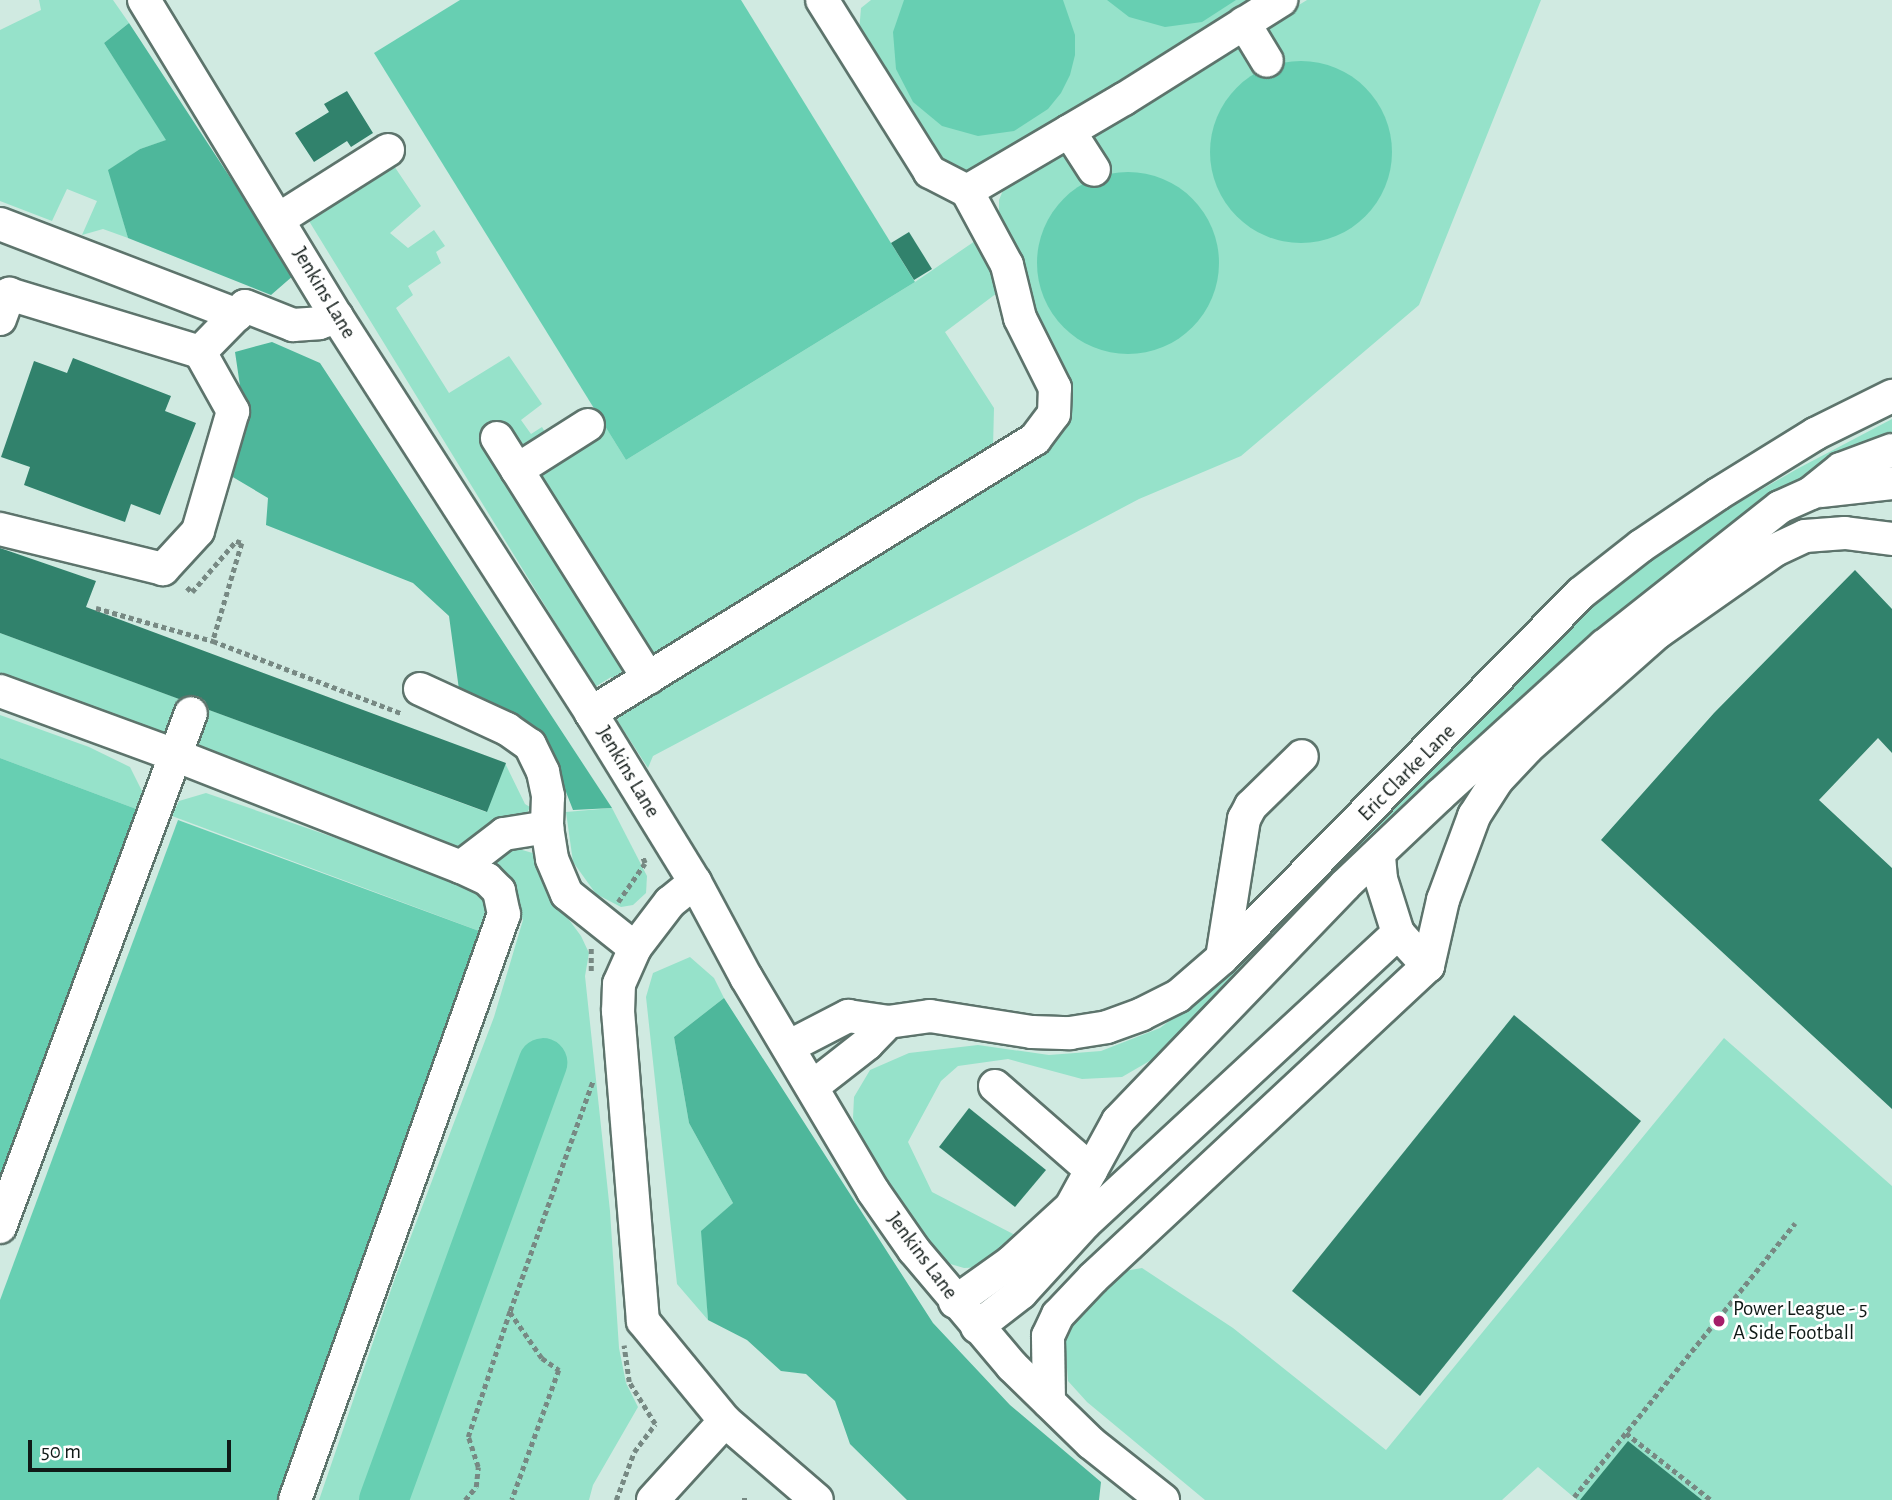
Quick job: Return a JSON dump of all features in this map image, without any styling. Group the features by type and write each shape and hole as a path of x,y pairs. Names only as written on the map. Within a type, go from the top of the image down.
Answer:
{"street":[{"name":"Jenkins Lane","path":"144,0 337,317 591,713 695,882 746,977 873,1191 977,1327 1091,1443 1163,1500"},
{"path":"967,191 1281,0"},
{"path":"591,713 1035,439 1054,414 1055,388 1020,318 1007,265 967,191 930,172 835,4"},
{"path":"1244,23 1267,61"},
{"path":"1069,131 1094,170"},
{"path":"279,219 388,150"},
{"path":"0,224 236,315"},
{"path":"0,529 163,569 198,531 233,411 200,352 3,301"},
{"path":"200,352 245,306 293,325 319,323 337,317"},
{"name":"Eric Clarke Lane","path":"788,1047 848,1016 888,1022 900,1017 930,1016 1032,1032 1070,1033 1107,1027 1178,996 1222,958 1432,748 1581,593 1641,546 1718,494 1815,434 1892,396"},
{"path":"517,470 588,425"},
{"path":"497,438 648,678"},
{"path":"1811,493 1841,469 1892,450"},
{"path":"955,1301 1011,1262 1071,1207 1118,1121 1345,885 1604,646 1780,507 1811,493 1860,484 1892,483"},
{"path":"1049,1402 1048,1336 1058,1315 1093,1278 1428,966 1443,900 1474,816 1497,780 1527,748 1657,633 1775,550 1805,536 1845,533 1892,539"},
{"path":"0,691 175,755 461,867 487,879 499,891 504,914 295,1500"},
{"path":"411,701 508,729 530,746 543,772 548,796 547,827 552,859 567,894 635,948"},
{"path":"0,1227 191,713"},
{"path":"1222,958 1244,819 1251,806 1302,755"},
{"path":"461,867 504,834 547,827"},
{"path":"1379,856 1381,879 1398,933 1428,966"},
{"path":"695,882 670,902 635,948 621,974 618,1012 643,1321 725,1421 817,1500"},
{"path":"977,1327 1021,1293 1085,1223 1398,933"},
{"path":"812,1087 867,1044 888,1022"},
{"path":"995,1086 1091,1170"},
{"path":"653,1500 725,1421"}],"path":[{"path":"193,576 187,587 192,592 236,541 242,543 213,641"},
{"path":"96,608 411,701"},
{"path":"465,1500 476,1487 478,1467 468,1437 597,1068"},
{"path":"1574,1497 1795,1223"},
{"path":"510,1311 542,1358 559,1370 512,1500"},
{"path":"616,1500 634,1452 648,1429"},
{"path":"1626,1433 1711,1500"}],"shaded area":[{"path":"39,0 113,0 129,23 104,43 167,140 140,149 109,170 128,238 103,229 82,235 97,201 67,189 52,221 0,201 0,30 41,10"},
{"path":"460,0 741,0 915,282 626,460 374,53"},
{"path":"871,0 1253,0 976,170 961,172 938,161 859,32 861,8"},
{"path":"904,0 1063,0 1075,35 1075,55 1070,75 1061,93 1048,109 1014,131 978,136 942,126 913,102 896,69 893,32"},
{"path":"1107,0 1236,0 1202,22 1165,27 1129,17"},
{"path":"1307,0 1541,0 1419,305 1241,456 1139,499 653,756 648,768 617,720 632,702 1063,428 1025,277 999,228 999,200 1006,183"},
{"path":"129,23 294,275 271,295 128,238 108,170 140,149 166,140 104,43"},
{"path":"1301,61 1336,68 1352,76 1365,88 1377,101 1385,117 1392,152 1385,187 1377,203 1365,216 1352,228 1336,236 1301,243 1266,236 1250,228 1237,216 1225,203 1217,187 1210,152 1217,117 1225,101 1237,88 1250,76 1266,68"},
{"path":"390,160 421,206 390,233 408,248 434,230 445,246 436,252 441,263 408,286 413,295 396,308 449,393 509,356 542,404 521,420 531,434 542,427 548,437 528,450 517,447 625,667 615,680 611,677 595,687 309,221 328,210 324,201"},
{"path":"1128,172 1163,179 1179,187 1192,199 1204,212 1212,228 1219,263 1212,298 1204,314 1192,327 1179,339 1163,347 1128,354 1093,347 1077,339 1064,327 1052,314 1044,298 1037,263 1044,228 1052,212 1064,199 1077,187 1093,179"},
{"path":"975,241 1001,290 945,332 994,408 993,448 661,652 641,652 535,482 538,467 605,426 626,460 915,282"},
{"path":"272,342 320,363 612,808 573,810 566,792 531,732 460,697 449,616 413,583 266,525 268,498 226,473 244,413 235,352"},
{"path":"1892,419 1892,436 1783,492 1179,1039 1153,1059 1122,1077 1082,1079 1008,1059 958,1066 941,1081 908,1142 932,1192 1017,1236 985,1267 964,1268 947,1263 934,1249 859,1136 853,1118 854,1097 870,1070 909,1053 978,1045 1049,1055 1101,1051 1160,1028 1211,989 1321,874 1456,747 1592,596 1660,548 1797,469"},
{"path":"0,633 486,812 505,763 525,804 530,807 525,817 489,825 462,844 445,851 0,687"},
{"path":"0,715 89,747 130,767 143,793 139,810 0,758"},
{"path":"0,758 139,810 0,1176"},
{"path":"206,793 477,887 493,909 490,935 172,816 179,801"},
{"path":"612,808 647,876 646,893 633,905 621,907 596,894 573,862 566,812"},
{"path":"178,820 490,935 281,1500 0,1500 0,1300"},
{"path":"512,847 536,854 550,894 581,936 589,953 585,976 610,1211 619,1348 626,1383 638,1407 593,1485 589,1500 319,1500 394,1281 494,1017 523,920 498,871 486,856"},
{"path":"690,957 714,978 724,998 674,1037 689,1123 733,1203 702,1231 708,1320 677,1284 646,997 653,973"},
{"path":"724,998 933,1323 1010,1405 1101,1482 1099,1500 907,1500 850,1444 835,1401 806,1374 781,1371 747,1340 708,1320 701,1231 733,1203 689,1123 674,1037"},
{"path":"1724,1038 1892,1186 1892,1500 1577,1500 1538,1467 1502,1500 1205,1500 1087,1402 1068,1381 1065,1340 1073,1310 1119,1272 1142,1268 1233,1328 1386,1450"}],"building":[{"path":"347,91 373,133 351,147 347,141 314,162 295,133 329,112 324,104"},
{"path":"909,232 932,269 914,280 891,243"},
{"path":"73,358 171,396 165,411 196,423 160,515 131,504 125,522 86,508 24,485 30,467 1,457 34,361 67,373"},
{"path":"0,548 96,581 86,607 506,763 487,812 209,710 205,701 197,696 179,699 0,633"},
{"path":"1855,570 1892,609 1892,753 1878,738 1819,800 1892,868 1892,1109 1601,840 1714,713"},
{"path":"1514,1015 1641,1121 1420,1396 1292,1291"},
{"path":"969,1108 1046,1170 1015,1207 939,1147"},
{"path":"1628,1441 1702,1500 1580,1500"}],"waterway":[{"path":"383,1500 542,1062"}],"place":[{"name":"Power League - 5 A Side Football","path":"1719,1321"}]}
